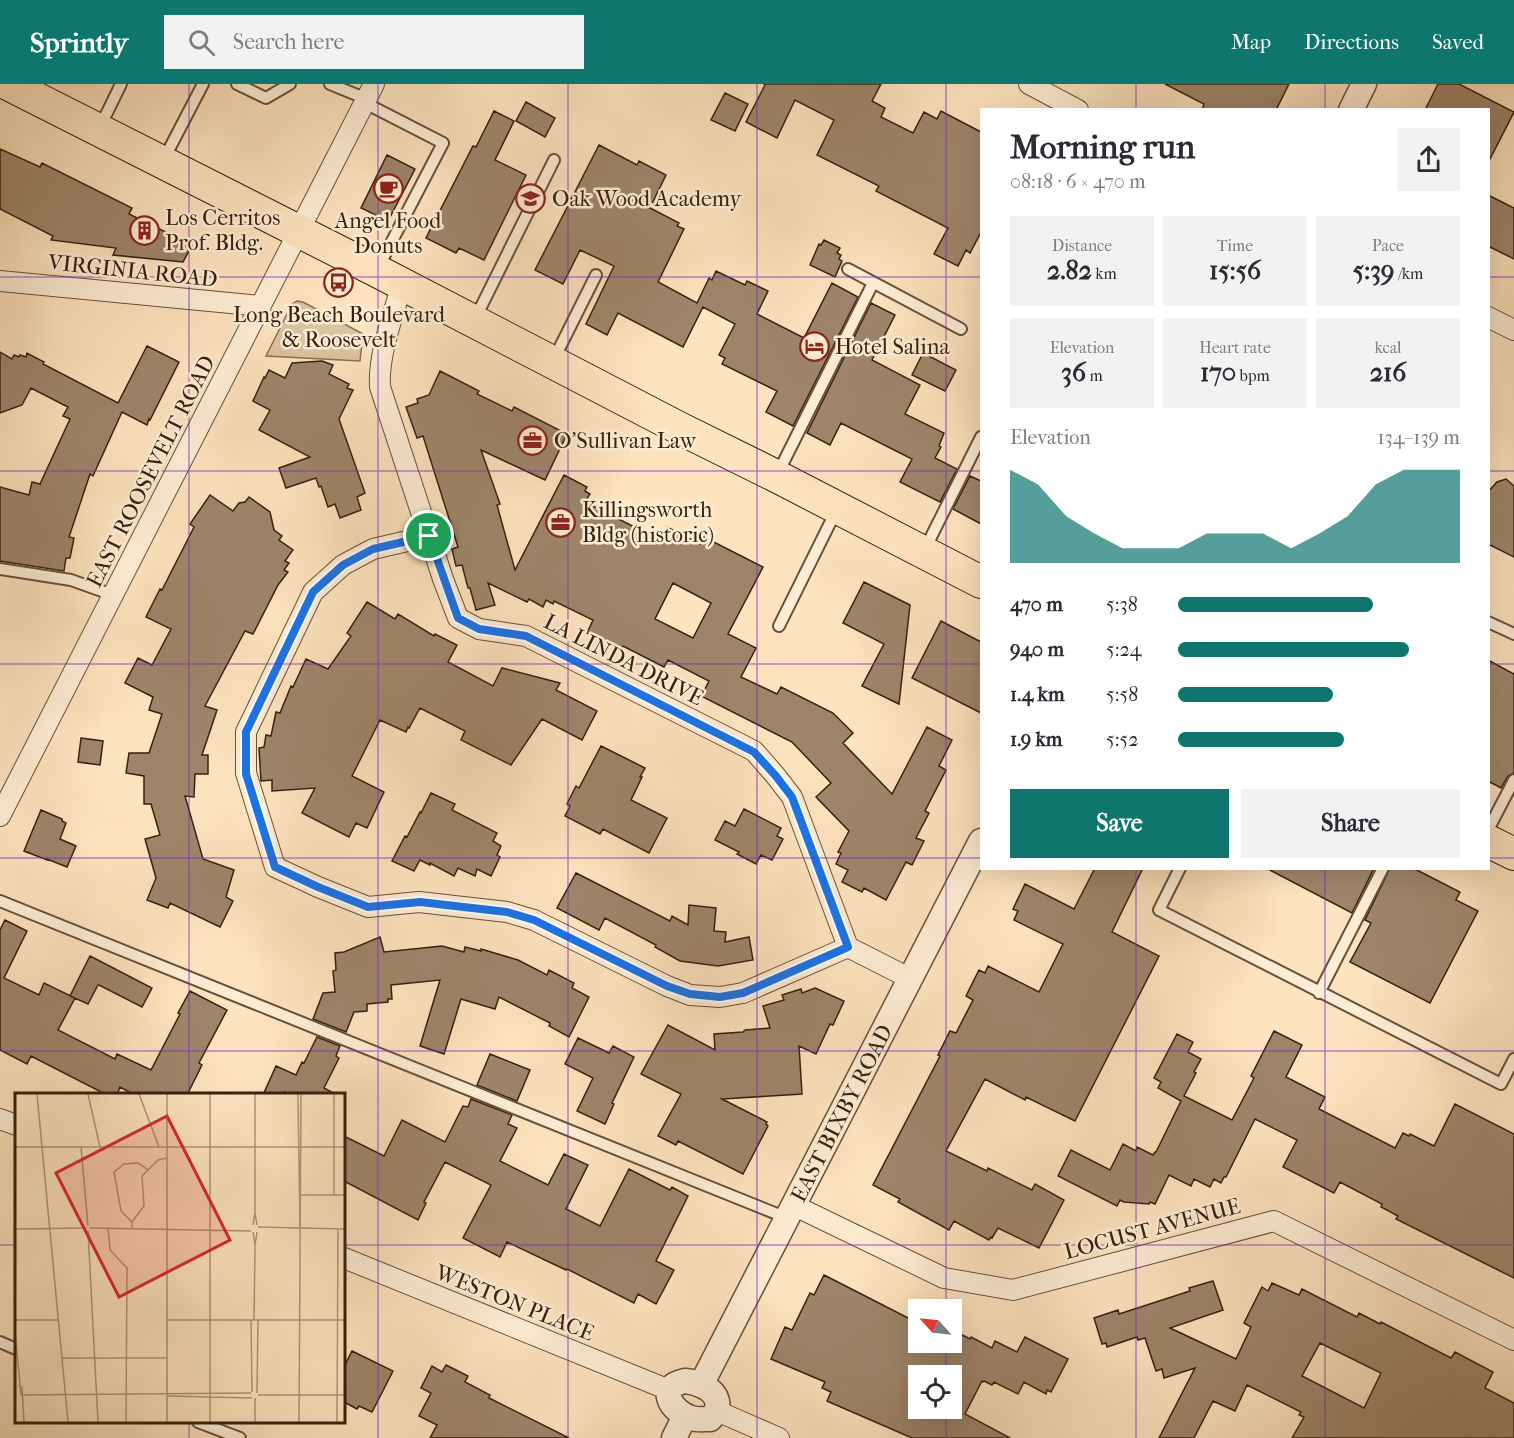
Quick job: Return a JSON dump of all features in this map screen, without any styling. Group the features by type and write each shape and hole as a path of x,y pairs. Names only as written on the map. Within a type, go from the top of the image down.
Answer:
{"main road":[{"path":"8,84 980,581"},
{"path":"1490,842 1514,854"}],"street":[{"path":"1029,84 1074,108"},
{"path":"1352,108 1364,84"},
{"name":"EAST ROOSEVELT ROAD","path":"0,816 369,95"},
{"name":"LA LINDA DRIVE","path":"390,278 379,374 380,387 458,618 479,629 526,636 754,752 792,797 848,947"},
{"name":"VIRGINIA ROAD","path":"0,281 261,306"},
{"path":"1490,318 1514,330"},
{"path":"429,536 373,549 343,565 313,592 246,732 246,774 275,867 368,907 420,902 507,912 534,920 657,982 690,994 720,997 743,993 848,947 911,979"},
{"name":"EAST BIXBY ROAD","path":"700,1385 980,843"},
{"path":"0,1119 15,1125"},
{"name":"LOCUST AVENUE","path":"790,1211 944,1278 1013,1290 1274,1221 1514,1340"},
{"name":"WESTON PLACE","path":"345,1258 669,1390"},
{"path":"684,1381 700,1385 713,1393 717,1400 717,1411 710,1419 697,1420 685,1416 674,1407 668,1397 673,1385 684,1381"},
{"path":"717,1411 779,1438"},
{"path":"674,1438 685,1416"}],"lane":[{"path":"99,130 121,84"},
{"path":"162,162 203,84"},
{"path":"237,84 266,98 290,84"},
{"path":"330,84 369,95 443,143 390,278"},
{"path":"474,322 554,160"},
{"path":"848,269 961,329"},
{"path":"552,362 596,275"},
{"path":"776,476 873,283"},
{"path":"923,552 980,439"},
{"path":"779,626 837,508"},
{"path":"0,569 71,580 113,595"},
{"path":"1490,623 1514,634"},
{"path":"1490,826 1514,780"},
{"path":"1179,870 1159,910 1501,1084 1514,1059"},
{"path":"1319,993 1382,870"},
{"path":"0,901 790,1211"},
{"path":"0,1342 15,1349"},
{"path":"201,1423 240,1438"}],"shaded area":[{"path":"297,301 363,334 360,361 266,356 292,304"}],"building":[{"path":"881,84 872,101 885,108 881,117 913,133 924,112 937,119 941,111 980,131 980,234 970,253 966,250 958,266 934,254 948,228 876,191 879,186 817,155 834,120 795,100 777,138 746,122 765,85"},
{"path":"1165,84 1289,84 1277,108 1203,108 1204,104"},
{"path":"1438,84 1459,84 1514,112 1490,159 1490,108 1426,108"},
{"path":"725,93 748,104 735,131 711,120"},
{"path":"526,102 555,118 545,137 516,121"},
{"path":"494,111 514,121 495,160 526,175 484,260 459,248 456,253 426,238 473,146 476,147"},
{"path":"599,145 637,165 639,161 666,175 650,208 679,223 677,226 684,229 658,282 697,303 709,278 712,280 716,271 745,285 747,281 768,291 757,314 804,338 832,283 858,297 793,426 766,412 777,391 722,364 725,358 719,355 735,324 703,307 683,347 618,313 607,335 586,324 614,266 580,250 563,284 535,270"},
{"path":"0,149 40,167 42,163 132,208 129,214 192,245 183,262 113,255 116,248 51,240 53,236 0,209"},
{"name":"Angel Food Donuts","path":"387,155 415,169 388,221 361,208"},
{"path":"1490,196 1514,208 1514,259 1490,247"},
{"path":"824,240 840,248 837,253 841,255 839,259 842,261 835,277 810,265 819,244 821,245"},
{"path":"871,303 895,315 872,360 920,385 905,414 944,433 939,446 941,447 935,458 957,469 940,502 900,482 912,459 841,423 830,445 807,433"},
{"path":"147,346 179,362 147,425 122,412 93,476 90,474 69,537 74,538 70,558 66,558 64,571 0,561 0,487 29,495 32,482 40,484 70,419 63,416 68,407 31,388 22,405 0,413 0,352 12,359 14,355 26,357 27,353 44,362 43,364 118,403"},
{"path":"923,353 956,370 945,391 912,375"},
{"path":"322,361 333,365 329,374 349,384 347,388 353,390 339,419 365,493 357,497 361,510 340,518 335,504 328,507 316,478 286,488 279,468 310,457 259,430 270,410 253,401 269,370 285,378 292,363"},
{"path":"440,371 479,391 477,394 512,411 514,407 567,434 545,480 481,450 500,504 497,505 515,570 564,475 587,487 585,491 590,494 585,502 660,540 667,527 700,544 704,537 763,567 728,634 756,648 741,677 777,694 781,687 833,713 853,733 843,743 892,794 927,727 952,740 939,766 946,770 925,811 929,813 916,838 924,841 912,865 906,862 886,900 864,888 862,892 842,882 848,870 836,864 841,853 838,852 849,831 816,797 831,783 792,742 703,697 709,681 668,660 664,667 623,646 621,650 587,633 593,620 554,601 553,604 546,600 543,607 529,599 527,602 488,583 495,605 476,610 462,565 456,566 452,549 458,547 423,436 417,438 406,407 418,403 417,399 429,395","holes":["673,583 711,603 693,638 655,619"]},
{"path":"970,476 980,481 980,523 953,509"},
{"path":"1506,479 1514,486 1514,557 1490,545 1490,490 1497,482"},
{"path":"210,495 233,511 239,503 245,502 249,497 270,512 274,530 282,536 279,540 293,550 285,561 289,563 284,570 288,572 278,585 253,634 245,631 205,706 217,710 202,755 208,755 208,774 195,774 194,797 185,796 203,859 234,870 226,897 233,901 220,927 170,903 168,908 147,900 156,878 145,839 160,835 151,804 144,804 144,776 126,773 129,753 149,753 162,714 149,710 153,697 125,683 138,658 152,665 171,629 146,617 194,527 190,524"},
{"path":"864,582 910,605 899,704 862,686 884,644 843,623"},
{"path":"367,602 395,619 398,614 434,636 435,634 457,645 448,662 493,686 502,668 560,683 556,690 597,711 582,740 542,719 511,765 461,740 465,731 420,708 406,732 380,720 352,776 384,792 367,828 356,823 349,837 302,813 315,788 272,791 272,780 261,781 259,748 264,747 266,735 271,736 276,712 280,713 291,686 293,687 306,659 328,669 351,636 347,633"},
{"path":"941,621 980,641 980,712 912,678"},
{"path":"1490,661 1514,674 1514,773 1508,776 1501,788 1490,782"},
{"path":"81,738 103,741 100,765 78,762"},
{"path":"601,746 645,768 631,800 667,818 649,853 603,829 600,834 565,816 570,806 567,804 576,786 579,788"},
{"path":"431,793 455,804 452,810 497,833 493,841 501,846 497,855 500,857 491,876 477,869 475,876 458,868 454,876 420,860 414,871 392,861"},
{"path":"744,809 781,828 777,836 783,839 772,860 761,855 756,864 715,840 725,821 735,826"},
{"path":"41,810 66,823 60,839 76,846 67,867 24,851"},
{"path":"1094,870 1142,870 1112,932 1159,956 1075,1121 1026,1097 1025,1100 985,1079 946,1151 987,1171 988,1168 1032,1190 1035,1184 1064,1200 1039,1248 998,1228 989,1240 954,1221 949,1230 898,1202 900,1199 873,1185 940,1056 938,1055 950,1031 956,1033 973,1000 966,996 979,970 985,973 988,966 1039,992 1063,944 1014,920 1018,911 1013,909 1025,884 1074,909"},
{"path":"1270,870 1373,870 1352,913"},
{"path":"1389,870 1417,870 1460,892 1456,900 1478,911 1430,1003 1350,962 1371,923 1365,920"},
{"path":"576,873 670,921 672,916 688,925 689,905 716,908 714,931 726,932 725,942 749,937 753,960 718,966 680,961 655,947 656,945 605,918 599,930 557,908"},
{"path":"5,920 27,931 4,978 39,995 44,983 75,998 58,1030 115,1059 117,1054 151,1070 190,991 227,1010 199,1063 202,1065 188,1093 131,1093 120,1087 118,1093 103,1093 31,1056 27,1064 0,1050 0,930"},
{"path":"380,937 384,952 442,946 464,952 465,947 481,951 481,949 518,960 547,975 549,970 574,983 572,988 589,997 569,1037 549,1026 550,1023 499,997 495,1009 461,999 444,1054 420,1046 440,980 391,985 392,999 388,999 388,1002 367,1004 367,1011 354,1012 346,1032 313,1019 323,993 335,992 333,971 336,970 335,953 344,952"},
{"path":"90,956 152,988 142,1007 99,985 88,1004 70,996"},
{"path":"815,988 844,1001 816,1054 799,1046 802,1094 722,1099 767,1122 768,1126 743,1174 678,1141 676,1145 658,1136 681,1094 641,1074 668,1025 715,1050 714,1034 770,1028 763,1006 784,1000 782,995 801,989 802,993"},
{"path":"1274,1031 1302,1045 1286,1077 1325,1097 1319,1109 1395,1148 1403,1133 1434,1146 1455,1104 1514,1134 1514,1278 1396,1219 1398,1216 1381,1207 1382,1204 1340,1182 1334,1193 1283,1167 1297,1140 1255,1119 1221,1183 1214,1179 1210,1187 1194,1179 1191,1186 1169,1175 1155,1204 1120,1200 1117,1206 1058,1176 1071,1150 1110,1170 1123,1144 1136,1151 1137,1147 1153,1155 1156,1152 1181,1101 1158,1088 1161,1082 1154,1078 1177,1034 1193,1042 1188,1052 1201,1059 1184,1096 1232,1120 1254,1078 1251,1076"},
{"path":"317,1037 340,1046 336,1056 339,1058 324,1088 333,1093 264,1093 276,1066 296,1075 302,1062 304,1063"},
{"path":"578,1038 609,1053 613,1046 634,1057 612,1103 614,1104 605,1124 577,1111 593,1078 565,1064"},
{"path":"490,1054 530,1070 517,1101 477,1085"},
{"path":"471,1099 512,1115 508,1124 517,1128 500,1161 548,1185 564,1154 588,1165 566,1209 600,1226 629,1169 670,1190 672,1187 688,1196 656,1261 674,1270 656,1304 638,1294 634,1303 507,1242 500,1257 463,1238 491,1185 445,1162 424,1202 426,1203 418,1220 345,1182 345,1136 384,1156 402,1120 445,1142 463,1106 468,1107"},
{"path":"824,1275 908,1318 908,1353 962,1353 962,1335 992,1348 995,1341 1017,1352 1025,1337 1068,1359 1051,1392 1047,1390 1046,1394 1024,1382 1018,1394 994,1382 992,1385 982,1381 965,1414 1010,1438 912,1438 827,1401 831,1392 822,1388 825,1382 771,1359 785,1327 792,1330 810,1293 814,1295"},
{"path":"1213,1281 1223,1310 1170,1328 1236,1359 1251,1327 1244,1323 1262,1287 1268,1291 1272,1283 1299,1295 1302,1289 1357,1317 1359,1313 1380,1324 1381,1322 1451,1358 1455,1352 1493,1372 1485,1388 1514,1403 1514,1438 1292,1438 1304,1417 1299,1415 1301,1412 1247,1385 1235,1411 1213,1401 1194,1438 1159,1438 1195,1368 1164,1378 1162,1369 1156,1371 1145,1338 1138,1340 1137,1337 1107,1347 1106,1343 1102,1344 1094,1318 1118,1310 1119,1314 1190,1291 1189,1288","holes":["1320,1343 1381,1373 1364,1408 1302,1376"]},
{"path":"352,1351 393,1371 372,1412 359,1406 357,1409 345,1403 345,1365"},
{"path":"446,1365 468,1376 465,1382 490,1395 489,1398 569,1438 430,1438 437,1425 419,1416 431,1393 421,1388 432,1366 442,1372"}],"place":[{"name":"Angel Food Donuts","path":"388,188"},
{"name":"Oak Wood Academy","path":"531,198"},
{"name":"Los Cerritos Prof. Bldg.","path":"144,230"},
{"name":"Long Beach Boulevard & Roosevelt","path":"339,282"},
{"name":"Hotel Salina","path":"814,346"},
{"name":"O'Sullivan Law","path":"533,440"},
{"name":"Killingsworth Bldg (historic)","path":"561,522"}],"route":[{"path":"429,536 458,618 479,629 526,636 754,752 792,797 848,947 743,993 720,997 690,994 628,968 534,920 507,912 420,902 368,907 275,867 246,774 246,732 313,592 343,565 373,549 429,536"}]}
